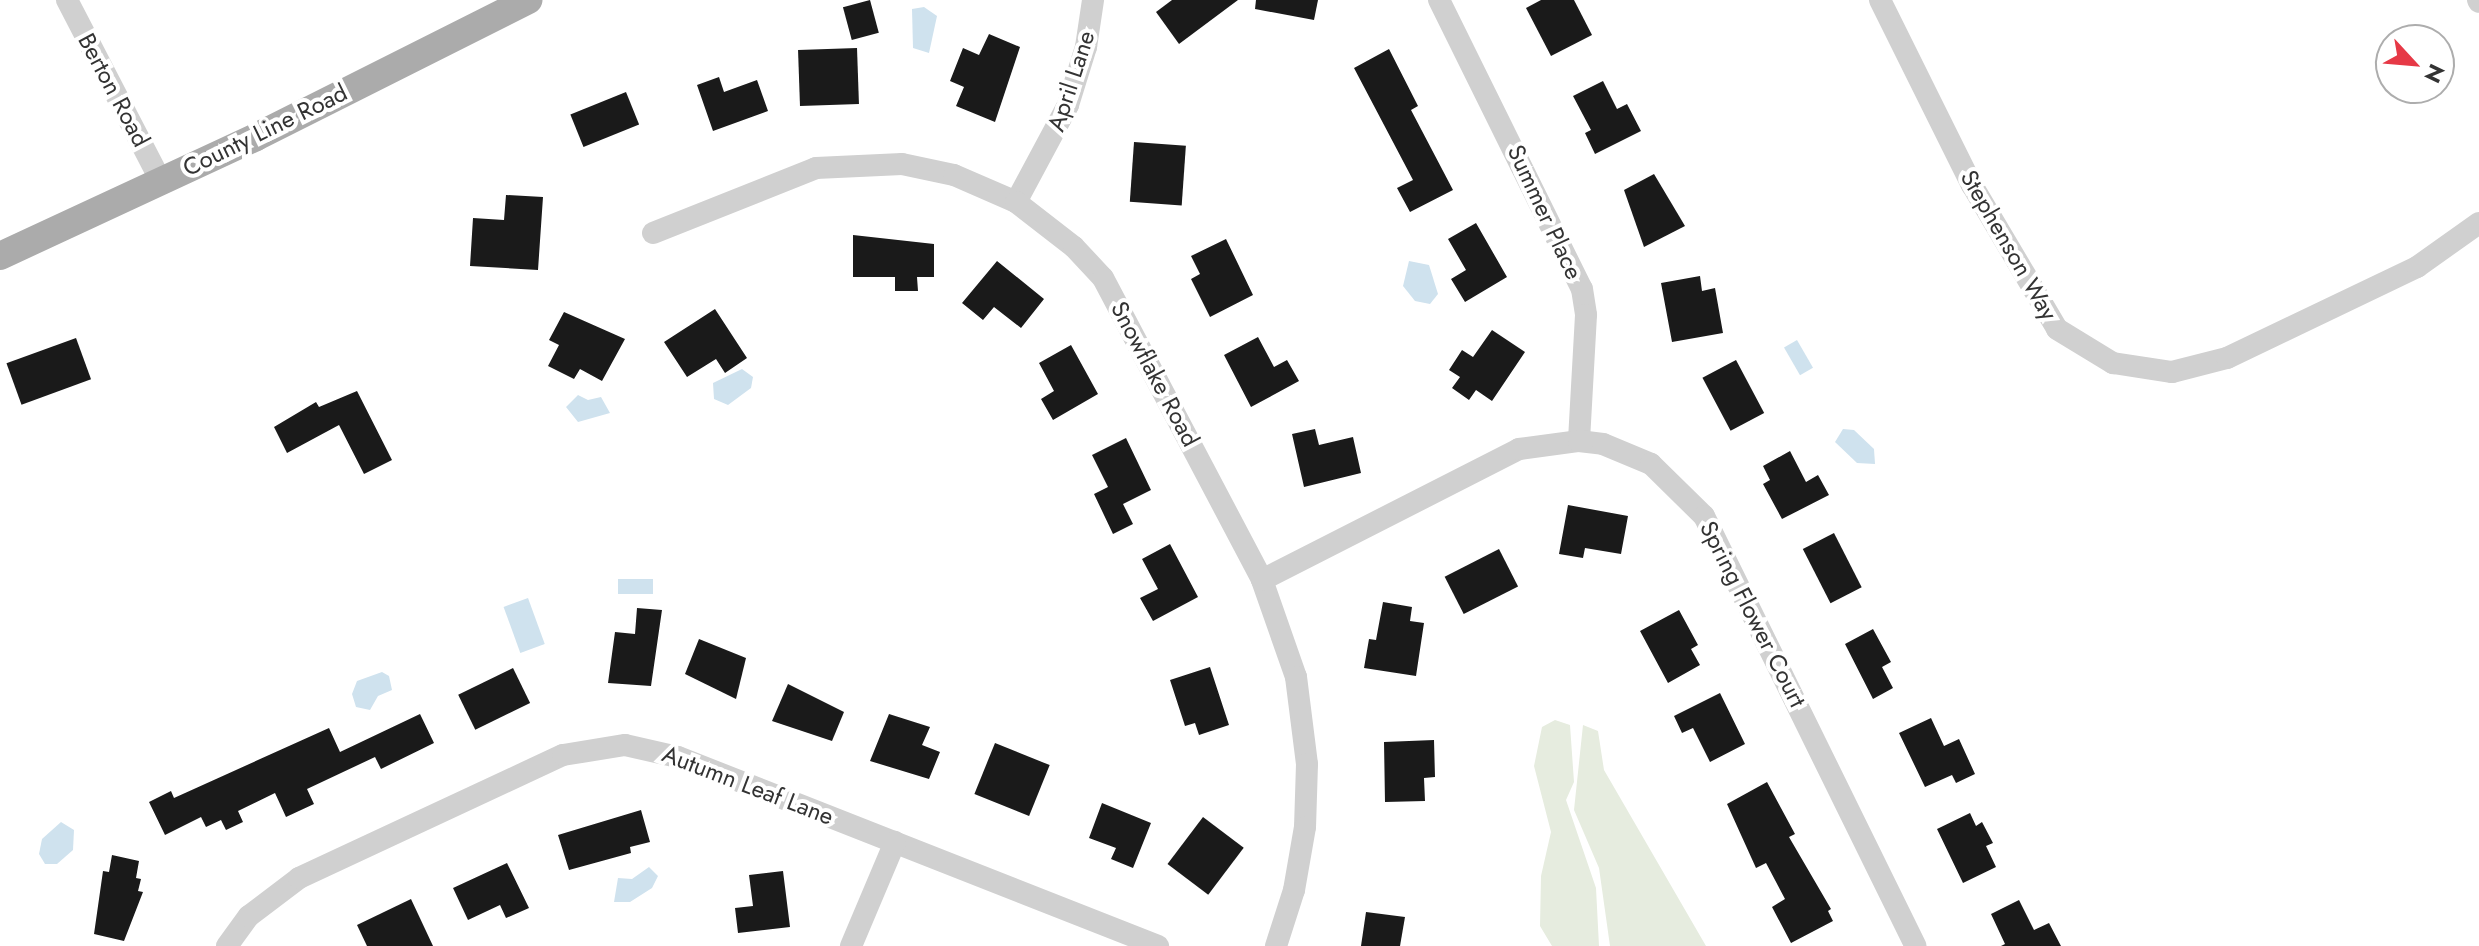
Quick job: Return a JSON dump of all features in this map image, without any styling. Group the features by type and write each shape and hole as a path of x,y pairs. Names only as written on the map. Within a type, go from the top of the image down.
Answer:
{"main road":[{"name":"County Line Road","path":"0,256 161,181 528,0"}],"street":[{"name":"Berton Road","path":"67,0 161,181"},
{"name":"April Lane","path":"1016,202 1068,105 1086,47 1093,0"},
{"name":"Summer Place","path":"1439,0 1582,289 1585,331 1579,441"},
{"name":"Stephenson Way","path":"1880,0 1972,185 2057,329 2113,363 2172,372 2227,358 2417,267 2479,223"},
{"name":"Snowflake Road","path":"653,233 792,174 868,163 954,175 1016,202 1074,247 1118,301 1262,580 1296,677 1307,764 1301,859 1276,946"},
{"name":"Spring Flower Court","path":"1262,580 1496,459 1548,443 1579,441 1603,444 1651,464 1704,516 1916,946"},
{"name":"Autumn Leaf Lane","path":"227,946 258,907 299,878 551,761 594,747 656,749 1158,946"},
{"path":"851,946 895,842"}],"shaded area":[{"path":"1555,720 1570,725 1574,782 1566,800 1596,888 1599,946 1552,946 1540,926 1541,876 1551,832 1534,766 1542,727"},
{"path":"1583,725 1598,731 1604,770 1706,946 1610,946 1599,868 1574,810"}],"water":[{"path":"924,7 937,16 929,53 913,48 912,9"},
{"path":"1409,261 1429,265 1438,294 1430,304 1415,301 1403,286"},
{"path":"1797,340 1813,368 1800,375 1784,348"},
{"path":"742,369 753,377 751,388 728,405 714,399 713,383"},
{"path":"578,395 588,400 601,397 610,413 578,422 566,407"},
{"path":"1843,429 1854,430 1874,449 1875,464 1857,463 1835,442"},
{"path":"618,579 653,579 653,594 618,594"},
{"path":"528,598 545,644 520,653 504,607"},
{"path":"382,672 389,676 392,690 378,696 370,710 356,707 352,694 357,681"},
{"path":"61,822 74,830 73,850 57,864 45,864 39,854 42,839"},
{"path":"649,867 658,876 652,888 630,902 614,902 618,878 632,879"}],"building":[{"path":"870,0 879,33 852,40 843,7"},
{"path":"1172,0 1238,0 1179,44 1156,12"},
{"path":"1256,0 1318,0 1314,20 1255,9"},
{"path":"1541,0 1574,0 1592,35 1551,56 1526,8"},
{"path":"989,34 1020,47 995,122 956,106 964,87 950,81 963,48 979,55"},
{"path":"857,48 859,104 800,106 798,50"},
{"path":"1389,49 1418,106 1411,110 1453,190 1410,212 1397,188 1413,180 1354,68"},
{"path":"719,77 724,92 757,80 768,111 713,131 697,85"},
{"path":"1603,81 1617,109 1627,104 1641,131 1595,154 1585,133 1591,130 1573,96"},
{"path":"626,92 639,124 583,147 570,114"},
{"path":"1134,142 1186,146 1182,205 1130,202"},
{"path":"1654,174 1685,226 1644,247 1624,190"},
{"path":"506,195 543,197 538,270 470,266 473,218 504,220"},
{"path":"1476,223 1507,277 1465,302 1451,279 1466,270 1448,239"},
{"path":"853,235 934,244 934,277 917,277 918,291 895,291 895,277 853,277"},
{"path":"1226,239 1253,295 1210,317 1191,279 1200,274 1191,256"},
{"path":"997,261 1044,299 1021,328 994,307 983,320 962,303"},
{"path":"1700,276 1702,291 1715,288 1723,333 1672,342 1661,283"},
{"path":"715,309 747,358 725,373 716,359 687,377 664,342"},
{"path":"564,312 625,339 602,381 580,369 574,379 548,366 559,345 549,340"},
{"path":"1492,330 1525,352 1492,401 1476,390 1469,400 1452,388 1460,377 1449,370 1462,350 1473,357"},
{"path":"1258,337 1274,367 1287,360 1299,381 1251,407 1224,355"},
{"path":"76,338 91,379 22,405 6,363"},
{"path":"1071,345 1098,394 1053,420 1041,399 1054,391 1039,363"},
{"path":"1736,360 1764,413 1731,431 1702,378"},
{"path":"357,391 392,460 364,474 339,425 287,453 274,427 316,402 319,407"},
{"path":"1315,429 1319,445 1353,437 1361,473 1304,487 1292,434"},
{"path":"1126,438 1151,490 1123,504 1133,524 1113,534 1094,494 1108,487 1092,455"},
{"path":"1790,451 1806,482 1818,475 1829,495 1782,519 1763,484 1770,480 1763,466"},
{"path":"1568,505 1628,516 1621,554 1585,548 1583,558 1559,554"},
{"path":"1834,533 1862,587 1831,603 1803,549"},
{"path":"1170,544 1198,597 1153,621 1140,598 1158,589 1142,559"},
{"path":"1499,549 1518,586 1464,614 1445,577"},
{"path":"1383,602 1412,607 1410,621 1424,623 1416,676 1364,668 1369,639 1376,640"},
{"path":"637,608 662,610 651,686 608,683 615,632 635,634"},
{"path":"1679,610 1698,645 1691,649 1700,665 1668,683 1640,631"},
{"path":"1873,629 1891,662 1882,667 1893,688 1873,699 1845,644"},
{"path":"699,639 746,658 736,699 685,674"},
{"path":"1210,667 1229,725 1199,735 1195,723 1185,726 1170,680"},
{"path":"513,668 530,703 475,730 458,695"},
{"path":"788,684 844,712 832,741 772,721"},
{"path":"1720,693 1745,744 1710,762 1693,728 1682,733 1674,716"},
{"path":"420,714 434,743 381,769 375,757 307,789 314,804 286,817 275,793 238,811 243,822 226,830 221,820 206,827 201,817 165,835 149,802 171,791 174,798 329,728 340,752"},
{"path":"889,714 930,727 922,745 940,752 929,779 870,761"},
{"path":"1931,718 1944,746 1959,739 1975,774 1956,783 1952,775 1925,787 1899,733"},
{"path":"1434,740 1435,777 1424,778 1425,801 1385,802 1384,742"},
{"path":"995,743 1050,765 1029,816 974,794"},
{"path":"1767,782 1795,834 1789,837 1831,909 1828,911 1833,921 1791,943 1772,907 1785,899 1766,863 1756,868 1727,804"},
{"path":"1102,803 1151,823 1133,868 1111,859 1116,848 1089,838"},
{"path":"641,810 650,842 630,847 631,853 569,870 558,835"},
{"path":"1970,813 1976,826 1982,822 1993,843 1986,846 1996,867 1963,883 1937,829"},
{"path":"1203,817 1244,848 1208,895 1167,864"},
{"path":"112,855 139,861 136,878 141,879 138,891 143,892 124,941 94,934 103,871 109,872"},
{"path":"507,863 529,908 506,918 500,905 468,920 453,888"},
{"path":"783,871 790,927 738,933 735,908 753,906 749,875"},
{"path":"411,899 433,946 367,946 357,925"},
{"path":"2019,900 2034,930 2049,923 2061,946 2001,946 2005,944 1991,914"},
{"path":"1366,912 1405,917 1400,946 1361,946"}]}
